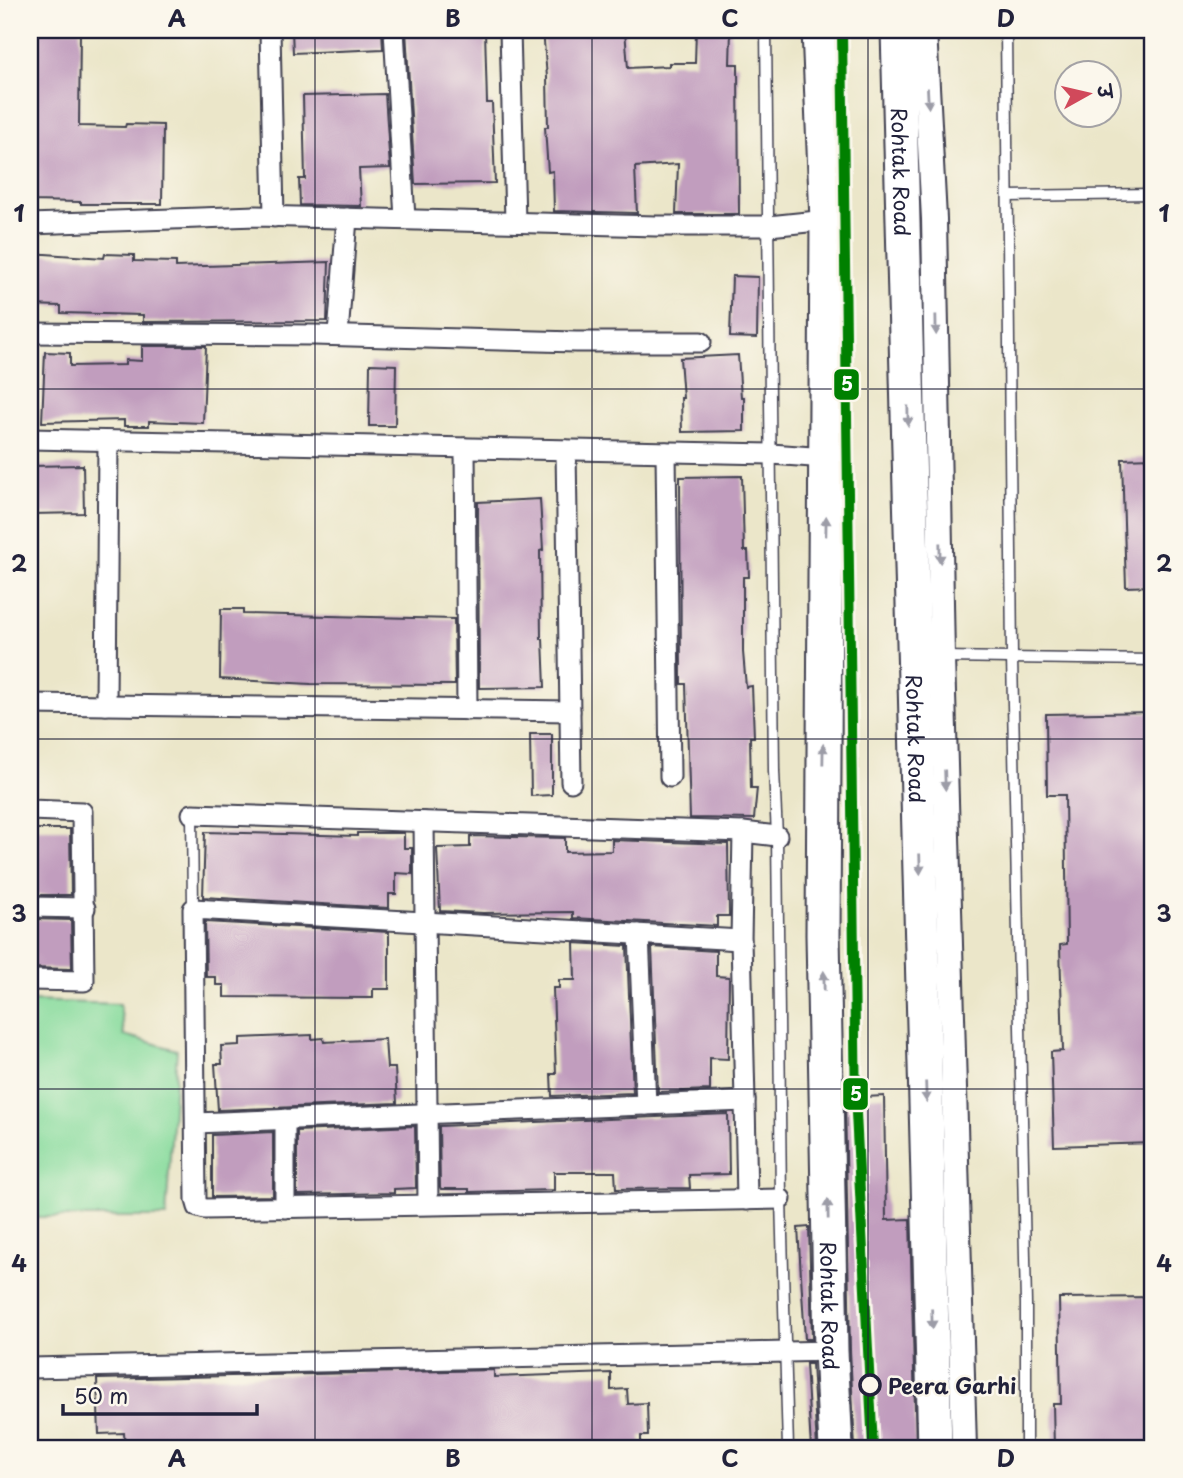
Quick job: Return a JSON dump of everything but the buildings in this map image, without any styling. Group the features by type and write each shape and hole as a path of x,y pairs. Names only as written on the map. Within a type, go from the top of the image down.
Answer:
{"highway":[{"name":"Rohtak Road","path":"819,30 827,220 823,907 831,1351 836,1448"},
{"name":"Rohtak Road","path":"898,30 928,656 935,1448"}],"street":[{"path":"271,30 274,216"},
{"path":"394,30 405,219"},
{"path":"510,30 515,222"},
{"path":"924,30 934,219 928,656 964,1448"},
{"path":"30,224 274,216 769,226 827,220"},
{"path":"338,335 347,218"},
{"path":"30,333 338,335 576,342 701,342"},
{"path":"30,439 771,454 826,458"},
{"path":"106,705 108,440"},
{"path":"466,448 467,710"},
{"path":"566,450 571,782"},
{"path":"666,452 670,777"},
{"path":"30,704 570,711"},
{"path":"30,810 82,812 85,908 84,981 30,980"},
{"path":"191,814 743,832 777,836"},
{"path":"424,822 428,1204"},
{"path":"743,832 741,940 747,1200"},
{"path":"30,907 85,908"},
{"path":"741,940 193,909 196,1200 198,1207 205,1209 781,1199"},
{"path":"639,934 646,1105"},
{"path":"197,1123 745,1101"},
{"path":"285,1119 285,1208"},
{"path":"30,1368 831,1351"}],"lane":[{"path":"766,30 774,771 788,1448"},
{"path":"1006,30 1012,658 1027,1304 1026,1448"},
{"path":"1008,196 1153,194"},
{"path":"928,656 1153,660"},
{"path":"191,814 193,909"}],"green space":[{"path":"30,1001 120,1004 124,1035 177,1050 166,1217 30,1217"}],"transit line":[{"name":"5","path":"842,30 856,1113 873,1448"}],"place":[{"name":"Peera Garhi","path":"870,1385"}]}
